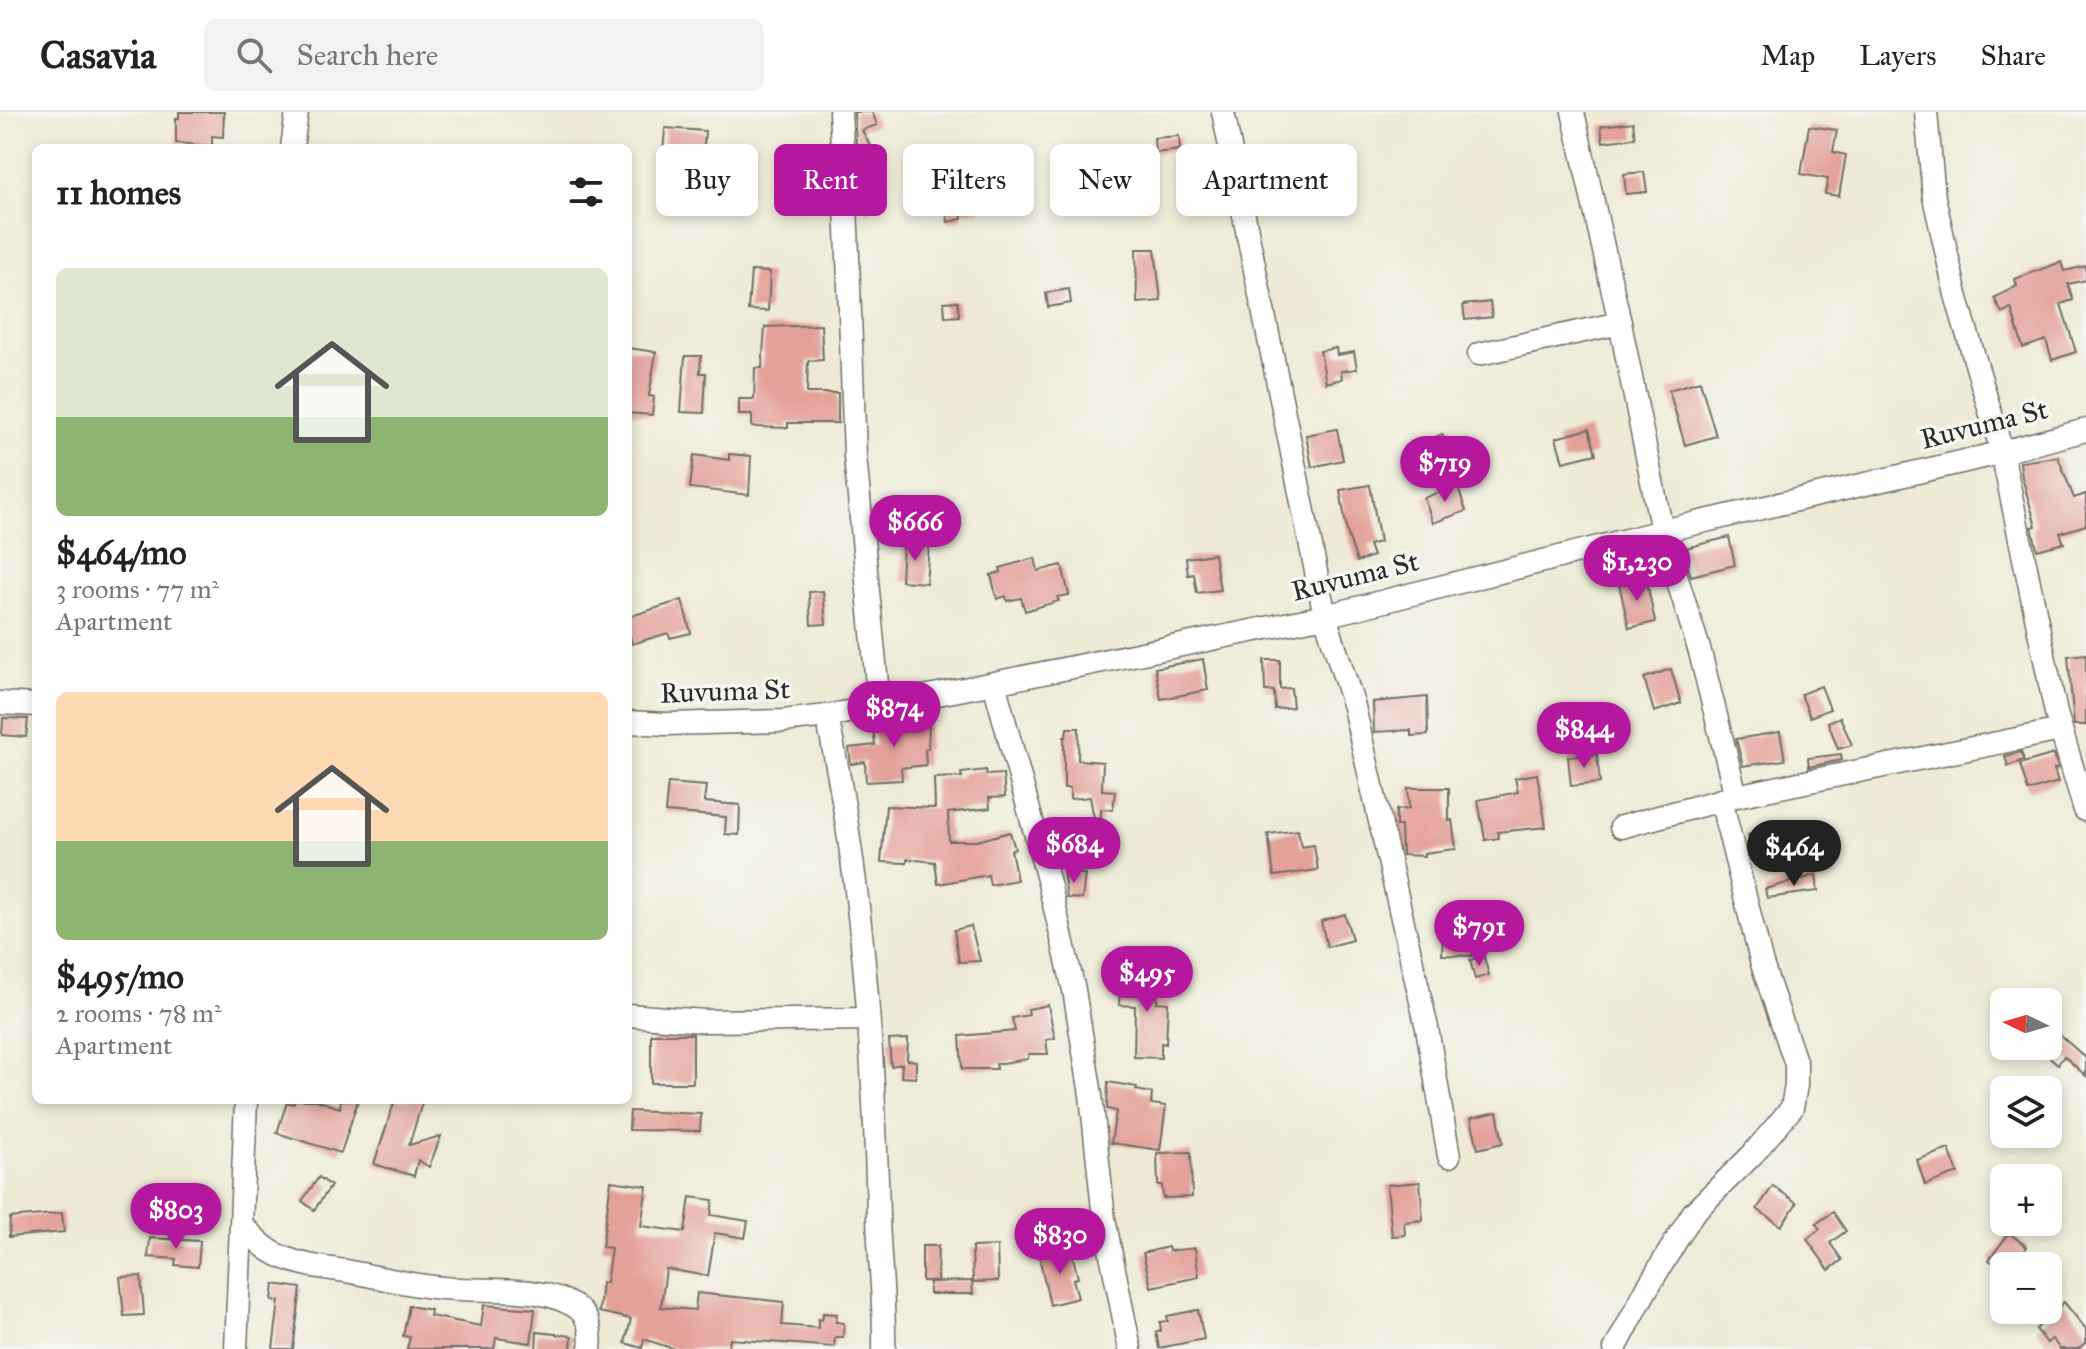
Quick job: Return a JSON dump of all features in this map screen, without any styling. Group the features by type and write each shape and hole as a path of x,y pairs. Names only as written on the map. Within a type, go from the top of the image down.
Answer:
{"street":[{"path":"293,144 297,112"},
{"path":"840,112 855,456 879,705"},
{"path":"1223,112 1325,616 1354,707 1427,1028 1449,1156"},
{"path":"1573,112 1662,531 1700,652 1762,964 1796,1064 1792,1108 1752,1155 1693,1213 1646,1290 1615,1349"},
{"path":"1926,112 1934,197 1956,295 2002,452 2061,730 2085,810"},
{"path":"1479,354 1620,323"},
{"name":"Ruvuma St","path":"632,722 783,721 827,716 994,683 1325,616 1662,531 2086,430"},
{"path":"994,683 1049,883 1074,990 1091,1095 1104,1219 1130,1349"},
{"path":"0,703 32,705"},
{"path":"827,716 845,806 868,1019 876,1112 884,1349"},
{"path":"1621,827 1728,798 2061,730"},
{"path":"632,1015 704,1021 868,1019"},
{"path":"236,1349 246,1104"},
{"path":"242,1225 263,1247 281,1257 309,1265 409,1285 532,1292 554,1298 575,1307 584,1315 591,1327 590,1349"}],"building":[{"path":"179,112 224,112 223,137 212,136 212,144 176,143 176,118 179,118"},
{"path":"854,112 872,112 877,125 862,130 869,144 856,144"},
{"path":"1633,122 1635,138 1603,142 1601,126"},
{"path":"1809,126 1837,130 1833,152 1846,155 1839,196 1825,194 1828,179 1801,174"},
{"path":"665,128 705,131 704,144 664,144"},
{"path":"1179,136 1180,144 1176,144 1176,150 1160,152 1160,144 1154,144 1154,138"},
{"path":"1644,172 1647,192 1626,194 1624,174"},
{"path":"947,216 962,216 962,219 948,222"},
{"path":"1136,249 1155,249 1161,301 1137,303"},
{"path":"2061,262 2064,271 2086,266 2086,280 2068,284 2073,300 2061,304 2076,352 2052,360 2046,340 2023,348 2011,308 2002,313 1994,298 2017,286 2015,279"},
{"path":"751,271 770,272 768,311 748,310"},
{"path":"1069,289 1071,303 1048,307 1046,293"},
{"path":"958,301 959,316 945,317 944,302"},
{"path":"1490,302 1492,317 1465,320 1463,305"},
{"path":"821,325 823,360 808,361 807,393 838,393 838,423 788,423 788,428 752,427 752,415 739,415 739,399 754,399 755,368 762,368 765,327"},
{"path":"1336,348 1337,355 1354,352 1357,369 1341,371 1342,379 1326,383 1320,351"},
{"path":"632,349 656,352 649,396 654,397 652,415 632,413"},
{"path":"685,356 701,356 700,373 706,373 704,413 681,412"},
{"path":"1700,381 1716,436 1685,445 1669,390"},
{"path":"1337,429 1343,460 1312,467 1306,435"},
{"path":"1589,429 1596,454 1563,462 1556,438"},
{"path":"1442,434 1448,448 1411,466 1404,452"},
{"path":"729,454 751,456 749,495 690,488 694,455 729,460"},
{"path":"2058,457 2074,498 2086,494 2086,525 2060,533 2064,543 2037,550 2032,527 2036,526 2020,462"},
{"path":"1370,485 1380,542 1369,545 1373,556 1357,562 1347,532 1340,490"},
{"path":"1457,485 1466,511 1433,523 1424,498"},
{"path":"1729,537 1735,565 1691,576 1682,549"},
{"path":"903,544 929,546 926,583 901,581"},
{"path":"1214,554 1220,590 1197,593 1194,574 1188,575 1186,558"},
{"path":"1035,558 1038,571 1062,565 1069,595 1025,611 1021,598 1007,601 1006,596 997,599 991,575 1001,572 1000,568"},
{"path":"1646,578 1655,622 1629,628 1619,584"},
{"path":"823,591 826,624 811,625 809,592"},
{"path":"682,600 691,633 670,638 668,633 632,644 632,616"},
{"path":"2086,654 2086,725 2074,725 2068,656"},
{"path":"1203,659 1208,690 1161,699 1155,668"},
{"path":"1264,660 1280,660 1280,689 1291,688 1293,707 1275,709 1274,691 1265,691"},
{"path":"1671,669 1681,703 1654,712 1644,678"},
{"path":"1821,686 1830,709 1810,717 1801,694"},
{"path":"1427,697 1428,735 1411,736 1411,730 1374,732 1373,702"},
{"path":"922,711 924,724 929,725 926,765 901,768 902,780 866,782 865,762 851,764 849,748 875,745 873,726 896,724 895,717"},
{"path":"1840,717 1852,745 1838,749 1828,722"},
{"path":"3,718 28,719 26,737 2,735"},
{"path":"1067,728 1079,728 1078,760 1103,762 1102,790 1115,791 1113,810 1101,809 1101,823 1095,824 1090,797 1070,799 1070,788 1064,788 1064,737"},
{"path":"1780,732 1785,760 1743,766 1736,739"},
{"path":"2021,752 2024,760 2008,766 2005,756"},
{"path":"1597,754 1600,783 1571,786 1568,757"},
{"path":"1841,754 1842,760 1809,767 1808,758"},
{"path":"2054,754 2058,782 2028,791 2020,764"},
{"path":"986,770 987,775 1003,774 1005,797 989,798 990,808 948,813 949,841 977,841 1010,832 1015,849 1011,850 1017,880 990,885 988,875 938,884 935,862 907,859 907,863 881,862 886,806 935,808 934,778 962,777 961,773"},
{"path":"1537,774 1546,827 1498,832 1499,838 1485,840 1478,800 1518,792 1515,778"},
{"path":"668,783 706,786 704,802 740,805 739,835 725,834 726,817 665,812"},
{"path":"1408,788 1449,788 1449,821 1452,820 1456,849 1424,853 1424,856 1402,855 1401,826 1396,826 1396,810 1409,809"},
{"path":"1803,822 1809,848 1755,862 1748,835"},
{"path":"1298,830 1301,847 1314,845 1318,870 1274,876 1268,834"},
{"path":"1063,872 1085,874 1082,899 1067,898"},
{"path":"1816,875 1818,891 1767,898 1765,889"},
{"path":"1345,914 1352,940 1327,947 1321,921"},
{"path":"971,926 980,961 959,962 954,930"},
{"path":"1443,934 1473,935 1472,956 1442,955"},
{"path":"1484,957 1489,975 1475,979 1470,960"},
{"path":"1132,970 1157,971 1157,1002 1168,1003 1166,1044 1161,1043 1161,1058 1134,1057 1135,1006 1119,1005 1120,991 1133,992"},
{"path":"1048,1005 1055,1038 1046,1040 1048,1054 1028,1054 1028,1059 996,1064 997,1069 962,1069 960,1036 1015,1031 1012,1018 1029,1015 1028,1009"},
{"path":"651,1034 693,1034 693,1083 651,1083"},
{"path":"2062,1037 2086,1058 2086,1076 2064,1056 2062,1059"},
{"path":"908,1039 907,1060 916,1061 916,1078 901,1077 902,1064 891,1066 889,1040"},
{"path":"1108,1082 1152,1093 1151,1104 1166,1106 1160,1150 1111,1143 1116,1111 1107,1109"},
{"path":"286,1104 328,1104 340,1108 340,1104 357,1104 341,1153 277,1133"},
{"path":"394,1104 422,1104 409,1145 441,1136 429,1167 418,1160 414,1176 374,1164"},
{"path":"630,1111 701,1114 700,1131 629,1130"},
{"path":"1497,1112 1503,1143 1478,1149 1471,1118"},
{"path":"1949,1149 1958,1173 1925,1185 1917,1160"},
{"path":"1191,1152 1192,1197 1163,1198 1162,1185 1158,1185 1157,1153"},
{"path":"319,1177 331,1186 314,1210 302,1201"},
{"path":"611,1181 647,1186 641,1226 685,1232 690,1197 713,1200 711,1215 748,1221 745,1238 715,1233 708,1276 666,1269 661,1307 695,1310 697,1293 784,1302 782,1325 818,1328 818,1319 822,1320 823,1313 837,1314 836,1322 844,1323 843,1337 835,1337 834,1347 730,1339 727,1349 674,1349 644,1339 642,1348 625,1343 631,1319 599,1312 611,1248 602,1247"},
{"path":"1420,1182 1423,1220 1404,1222 1405,1235 1392,1236 1387,1185"},
{"path":"1773,1186 1797,1203 1781,1226 1757,1209"},
{"path":"1833,1212 1846,1231 1830,1243 1842,1260 1829,1270 1807,1239 1820,1229 1816,1224"},
{"path":"62,1213 64,1232 9,1237 10,1218"},
{"path":"2007,1236 2013,1236 2027,1247 2023,1252 1995,1252"},
{"path":"150,1238 200,1241 198,1267 175,1265 176,1259 148,1257"},
{"path":"922,1246 938,1246 937,1281 922,1281"},
{"path":"997,1246 998,1281 973,1282 972,1247"},
{"path":"1168,1247 1169,1251 1195,1248 1199,1277 1151,1287 1143,1253"},
{"path":"1071,1249 1078,1278 1073,1279 1078,1298 1050,1305 1039,1257"},
{"path":"141,1276 144,1315 124,1316 120,1277"},
{"path":"972,1281 973,1294 929,1294 929,1282"},
{"path":"274,1284 301,1288 293,1349 273,1349 279,1301 272,1300"},
{"path":"2064,1302 2086,1329 2086,1343 2079,1349 2060,1349 2052,1339 2047,1343 2036,1329 2041,1324 2062,1324"},
{"path":"484,1305 535,1309 531,1343 496,1338 494,1349 407,1349 410,1337 403,1336 409,1306 431,1310 430,1316 481,1326"},
{"path":"1198,1310 1204,1339 1159,1348 1156,1332 1161,1331 1160,1322 1168,1321 1167,1316"},
{"path":"537,1332 572,1336 571,1349 536,1349"}]}
